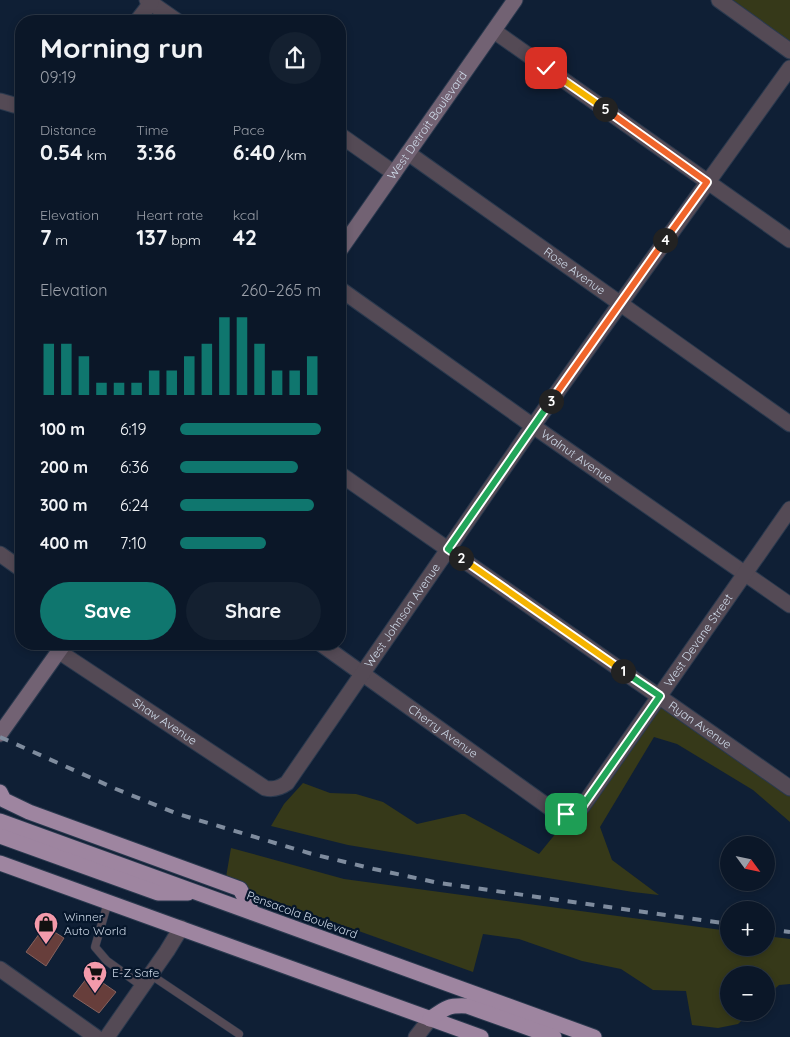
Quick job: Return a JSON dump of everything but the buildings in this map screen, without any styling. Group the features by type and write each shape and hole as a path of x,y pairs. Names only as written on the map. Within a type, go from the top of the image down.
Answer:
{"highway":[{"path":"0,792 4,800 29,812 240,889 252,912"},
{"name":"Pensacola Boulevard","path":"0,821 594,1037"},
{"path":"0,836 158,893 199,893"},
{"path":"0,863 480,1037"},
{"path":"430,1019 452,1005 467,1006 554,1037"}],"street":[{"name":"West Detroit Boulevard","path":"346,241 515,0"},
{"path":"719,0 790,51"},
{"path":"141,15 149,1 169,15"},
{"path":"494,31 790,240"},
{"name":"West Johnson Avenue","path":"272,790 280,788 287,782 533,426 790,68"},
{"path":"0,101 15,105"},
{"path":"346,139 394,173"},
{"name":"Rose Avenue","path":"408,153 790,424"},
{"name":"Walnut Avenue","path":"346,293 790,606"},
{"name":"Ryan Avenue","path":"346,478 790,788"},
{"name":"West Devane Street","path":"566,814 582,807 790,509"},
{"path":"0,554 15,565"},
{"path":"0,734 60,650"},
{"name":"Shaw Avenue","path":"64,650 265,788 272,790"},
{"name":"Cherry Avenue","path":"329,650 557,813 566,814"},
{"path":"107,1037 147,981 181,928"},
{"path":"0,969 96,1037"},
{"path":"416,1037 430,1019"}],"lane":[{"path":"108,902 95,947 106,961 147,981 239,1034"}],"green space":[{"path":"733,0 790,0 790,43 787,41"},
{"path":"661,707 790,796 790,822 753,790 677,744 654,737 600,827 612,860 659,895 348,845 271,826 284,804 303,783 330,793 356,794 383,802 417,824 465,814 539,854 565,822 574,821 574,819 588,811"},
{"path":"231,848 344,879 720,930 720,956 775,956 775,937 790,939 790,984 779,985 775,989 775,966 720,966 720,1021 741,1021 738,1024 718,1028 692,1025 686,991 653,990 621,969 582,961 519,939 483,934 473,972 225,883"}],"railway":[{"path":"0,737 116,789 178,814 312,854 439,883 720,923"},
{"path":"775,930 790,932"}],"place":[{"name":"Winner Auto World","path":"46,945"},
{"name":"E-Z Safe","path":"95,994"}],"route":[{"path":"546,68 707,182 448,549 660,696 582,807 566,814"}]}
